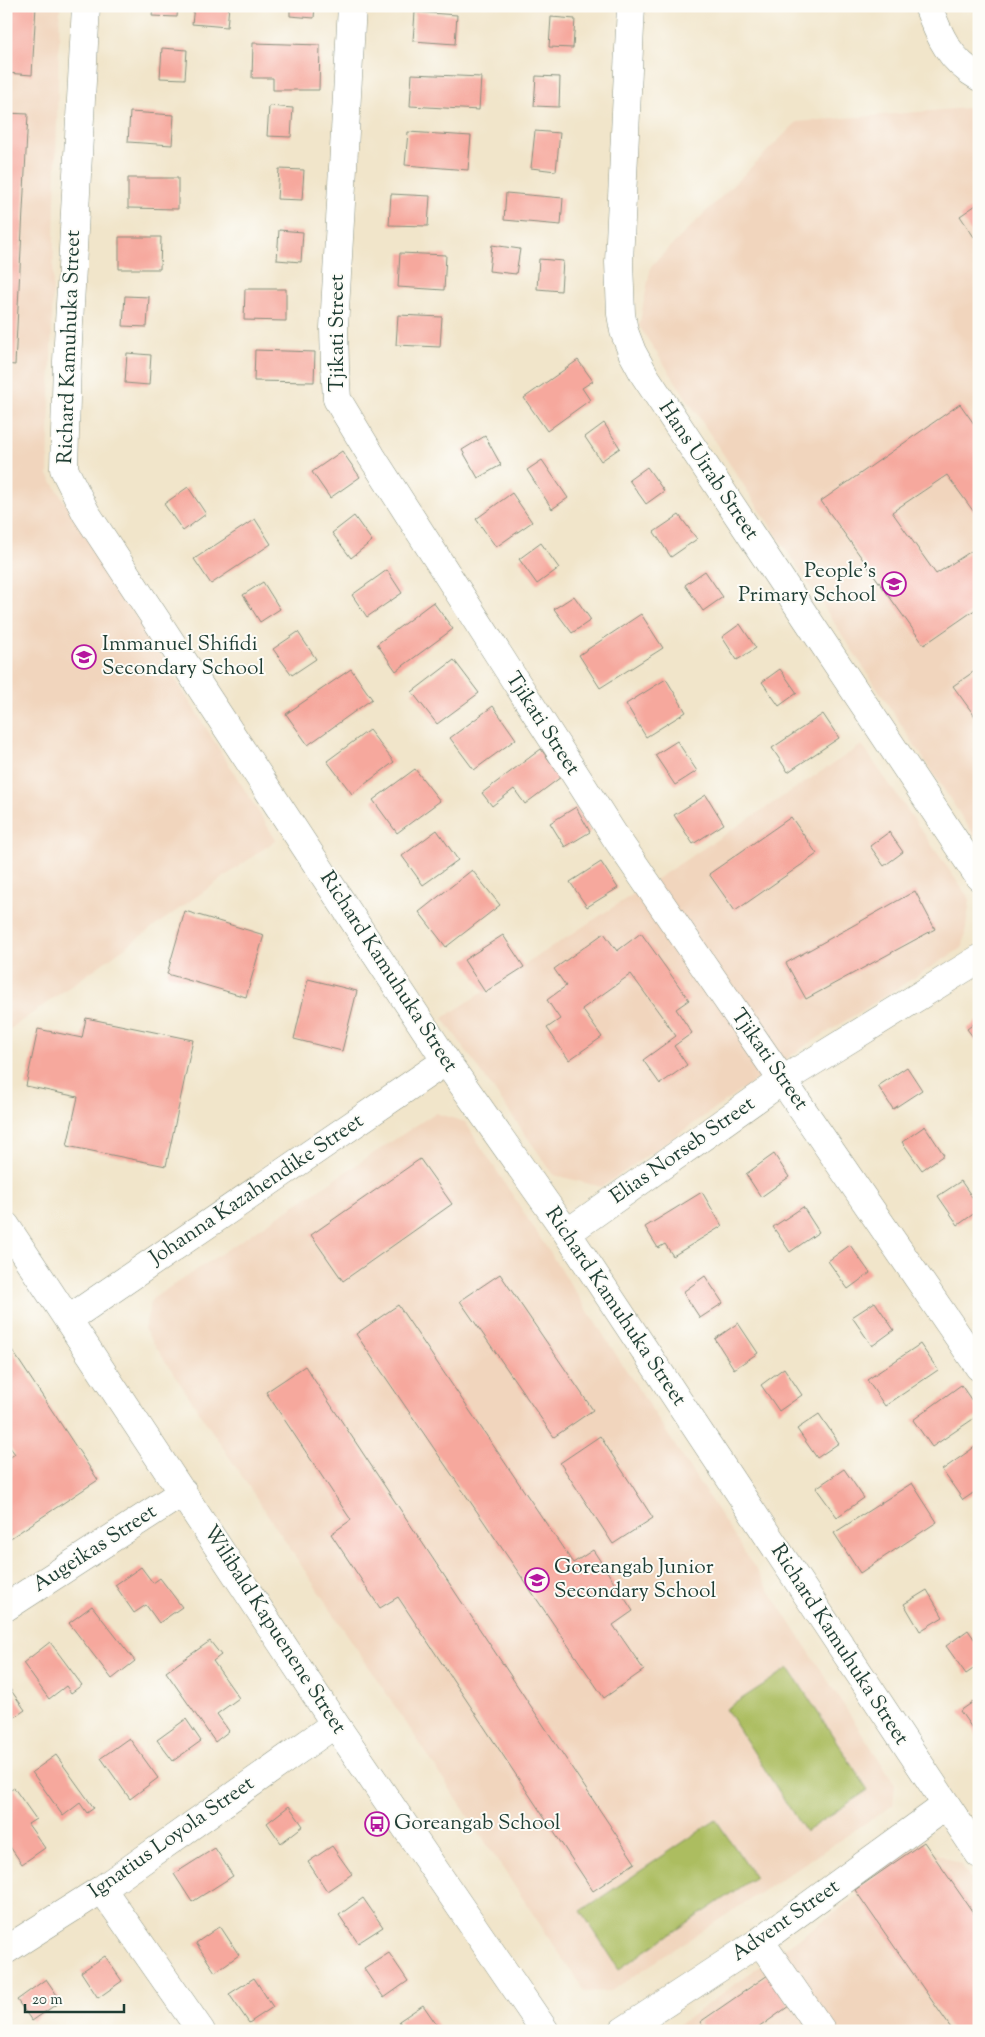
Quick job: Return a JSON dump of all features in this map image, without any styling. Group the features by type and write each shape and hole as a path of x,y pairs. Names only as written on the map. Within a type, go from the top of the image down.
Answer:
{"street":[{"name":"Richard Kamuhuka Street","path":"86,6 66,370 64,469 91,522 446,1061 567,1233 945,1806 979,1854"},
{"name":"Tjikati Street","path":"352,6 334,328 337,399 372,458 614,835 979,1368"},
{"name":"Hans Uirab Street","path":"632,6 619,262 621,314 632,352 650,384 979,878"},
{"path":"928,6 940,37 964,69 979,77"},
{"name":"Elias Norseb Street","path":"567,1233 783,1080 979,959"},
{"name":"Johanna Kazahendike Street","path":"69,1319 446,1061"},
{"name":"Wilibald Kapuenene Street","path":"6,1226 335,1724 544,2031"},
{"name":"Augeikas Street","path":"6,1606 183,1492"},
{"name":"Ignatius Loyola Street","path":"6,1950 102,1889 335,1724"},
{"name":"Advent Street","path":"623,2031 760,1941 945,1806"},
{"path":"102,1889 200,2031"},
{"path":"760,1941 822,2031"}],"shaded area":[{"name":"Immanuel Shifidi Secondary School","path":"6,6 60,6 48,475 276,840 6,1032"},
{"name":"People's Primary School","path":"979,107 979,843 639,326 651,266 797,122"},
{"path":"862,745 970,900 963,947 802,1048 602,1187 554,1175 443,1018"},
{"name":"Goreangab Junior Secondary School","path":"435,1113 465,1122 895,1784 893,1805 611,1991 585,1992 144,1329 152,1299"},
{"path":"924,1848 960,1864 979,1891 979,2031 670,2031"}],"green space":[{"path":"789,1668 868,1790 805,1832 726,1709"},
{"path":"716,1820 755,1877 619,1969 581,1911"}],"building":[{"path":"6,6 36,6 32,75 6,73"},
{"path":"153,6 178,6 177,17 152,16"},
{"path":"194,6 229,6 227,27 192,24"},
{"path":"290,6 315,6 314,18 290,16"},
{"path":"415,12 457,15 455,44 413,41"},
{"path":"551,17 575,19 573,48 549,47"},
{"path":"253,43 320,45 319,90 273,90 273,78 252,78"},
{"path":"162,48 187,50 185,79 160,78"},
{"path":"412,74 481,77 479,110 410,106"},
{"path":"536,76 560,77 559,107 534,106"},
{"path":"269,106 293,108 291,137 267,136"},
{"path":"130,112 174,115 172,145 128,142"},
{"path":"6,113 28,114 15,365 6,364"},
{"path":"535,131 560,133 556,171 531,168"},
{"path":"408,132 471,136 468,170 405,165"},
{"path":"279,169 304,170 302,200 277,199"},
{"path":"128,178 178,178 178,209 128,208"},
{"path":"506,193 563,198 561,225 504,220"},
{"path":"391,194 430,196 428,226 389,225"},
{"path":"979,203 979,234 974,237 960,216"},
{"path":"279,230 303,232 301,262 277,260"},
{"path":"119,237 161,237 160,269 119,269"},
{"path":"492,245 520,249 516,274 489,271"},
{"path":"400,253 446,255 444,290 398,287"},
{"path":"539,259 563,261 561,291 537,289"},
{"path":"245,289 286,289 286,321 244,320"},
{"path":"125,296 149,297 147,327 123,326"},
{"path":"398,315 442,317 440,347 396,345"},
{"path":"255,350 315,352 314,382 254,381"},
{"path":"127,353 151,355 149,385 125,383"},
{"path":"578,360 593,381 582,388 590,400 547,431 524,398"},
{"path":"960,404 979,431 979,519 947,475 892,512 936,574 979,546 979,607 924,645 821,501"},
{"path":"604,423 620,448 601,461 585,437"},
{"path":"485,436 501,465 478,478 462,450"},
{"path":"342,451 360,477 330,498 312,472"},
{"path":"542,460 568,498 552,509 527,470"},
{"path":"647,467 664,491 646,504 629,480"},
{"path":"188,487 206,514 183,531 164,504"},
{"path":"512,493 532,522 496,547 476,519"},
{"path":"679,515 697,539 671,557 654,532"},
{"path":"354,516 372,541 351,558 332,533"},
{"path":"255,519 271,544 211,584 194,559"},
{"path":"541,543 559,568 537,584 519,559"},
{"path":"387,570 402,593 367,617 352,595"},
{"path":"705,571 723,597 703,611 685,585"},
{"path":"263,582 280,609 260,622 243,595"},
{"path":"574,596 591,620 572,633 554,609"},
{"path":"433,602 453,629 396,671 377,644"},
{"path":"641,614 663,648 600,688 579,655"},
{"path":"740,624 756,648 737,660 722,637"},
{"path":"298,632 316,659 292,675 273,649"},
{"path":"454,660 479,693 437,724 412,692"},
{"path":"979,668 979,722 953,686"},
{"path":"351,669 372,699 308,745 286,714"},
{"path":"780,669 797,693 779,706 762,682"},
{"path":"666,679 686,712 646,737 626,704"},
{"path":"493,706 516,739 474,770 450,738"},
{"path":"823,714 839,738 788,772 772,748"},
{"path":"369,730 394,762 352,794 327,761"},
{"path":"677,741 697,771 675,785 655,755"},
{"path":"541,749 561,777 525,804 514,789 492,806 482,793"},
{"path":"415,769 440,801 397,833 373,800"},
{"path":"706,795 724,824 693,844 674,815"},
{"path":"576,807 590,832 565,847 550,823"},
{"path":"791,817 817,854 735,911 709,874"},
{"path":"437,830 458,860 423,885 402,856"},
{"path":"889,832 903,852 884,866 870,846"},
{"path":"601,862 618,888 587,907 570,882"},
{"path":"472,870 500,905 446,947 419,912"},
{"path":"915,891 935,929 806,999 786,963"},
{"path":"185,911 264,935 246,997 167,974"},
{"path":"604,933 617,951 641,933 689,1000 676,1009 692,1033 674,1046 687,1065 660,1084 643,1060 676,1036 631,974 582,1009 602,1037 569,1060 547,1028 560,1019 547,1000 566,986 554,969"},
{"path":"503,935 524,967 485,992 464,960"},
{"path":"308,979 357,991 342,1051 294,1039"},
{"path":"86,1018 193,1040 166,1166 67,1146 78,1097 26,1086 38,1029 82,1038"},
{"path":"979,1020 979,1045 967,1029"},
{"path":"907,1067 922,1090 893,1109 878,1086"},
{"path":"925,1126 944,1155 922,1170 902,1142"},
{"path":"774,1154 789,1177 761,1197 746,1174"},
{"path":"420,1159 452,1204 343,1281 311,1235"},
{"path":"961,1181 979,1207 979,1210 958,1225 938,1196"},
{"path":"702,1192 722,1226 673,1256 665,1244 658,1248 645,1227"},
{"path":"803,1207 819,1232 790,1252 773,1227"},
{"path":"850,1245 870,1273 848,1289 828,1261"},
{"path":"500,1274 593,1410 554,1437 460,1301"},
{"path":"705,1276 723,1303 700,1318 683,1292"},
{"path":"875,1302 894,1330 872,1346 852,1317"},
{"path":"398,1305 573,1563 593,1550 633,1611 613,1625 644,1670 604,1698 356,1334"},
{"path":"738,1323 758,1353 734,1369 715,1339"},
{"path":"6,1341 98,1480 6,1541 6,1460 15,1454 6,1442"},
{"path":"920,1344 938,1370 885,1406 867,1380"},
{"path":"305,1366 635,1863 593,1891 398,1597 380,1608 331,1534 351,1520 266,1392"},
{"path":"784,1368 802,1395 779,1411 761,1385"},
{"path":"961,1385 979,1411 979,1415 932,1447 913,1420"},
{"path":"819,1414 839,1443 817,1458 797,1429"},
{"path":"600,1436 653,1518 613,1544 560,1463"},
{"path":"979,1444 979,1489 963,1500 942,1470"},
{"path":"844,1469 864,1498 837,1517 816,1488"},
{"path":"912,1483 937,1522 860,1573 834,1533"},
{"path":"141,1567 153,1583 160,1578 182,1607 159,1623 146,1605 134,1613 115,1585"},
{"path":"927,1590 943,1617 920,1631 904,1604"},
{"path":"92,1606 135,1661 112,1679 69,1623"},
{"path":"968,1630 979,1646 979,1665 966,1674 946,1646"},
{"path":"210,1641 221,1655 213,1661 239,1698 217,1714 229,1731 215,1742 166,1672"},
{"path":"50,1642 82,1685 71,1693 66,1686 49,1699 23,1663"},
{"path":"10,1689 25,1710 6,1723 6,1691"},
{"path":"979,1698 979,1738 960,1711"},
{"path":"186,1719 201,1741 173,1761 157,1740"},
{"path":"129,1738 158,1778 130,1799 101,1758"},
{"path":"56,1755 94,1808 87,1813 80,1803 63,1816 32,1772"},
{"path":"14,1788 36,1819 28,1824 45,1848 22,1864 6,1841 6,1793"},
{"path":"289,1806 303,1826 281,1843 267,1823"},
{"path":"924,1842 979,1921 979,2030 977,2031 953,2031 855,1890"},
{"path":"332,1846 352,1874 327,1891 308,1862"},
{"path":"215,1848 233,1876 192,1902 174,1874"},
{"path":"363,1898 383,1927 358,1943 339,1915"},
{"path":"220,1926 239,1955 215,1972 196,1943"},
{"path":"389,1953 408,1981 384,1998 364,1969"},
{"path":"105,1956 122,1981 98,1998 81,1972"},
{"path":"768,1975 789,2006 754,2031 706,2031 700,2022"},
{"path":"254,1978 273,2007 249,2023 229,1994"},
{"path":"46,1979 61,2001 32,2021 17,2000"},
{"path":"423,2005 441,2031 405,2031 399,2021"}],"place":[{"name":"People's Primary School","path":"894,584"},
{"name":"Immanuel Shifidi Secondary School","path":"84,657"},
{"name":"Goreangab Junior Secondary School","path":"537,1580"},
{"name":"Goreangab School","path":"377,1824"}]}
